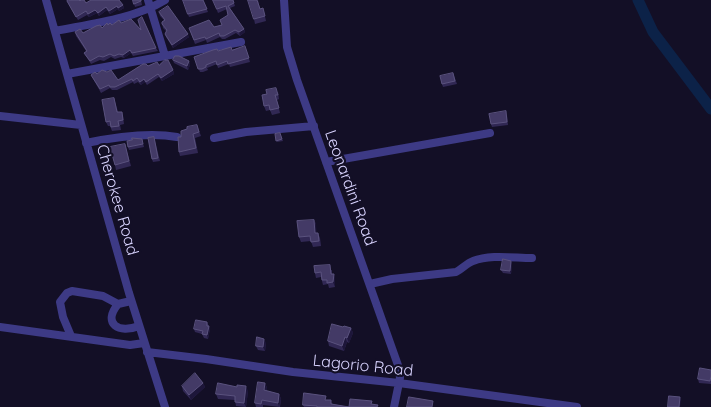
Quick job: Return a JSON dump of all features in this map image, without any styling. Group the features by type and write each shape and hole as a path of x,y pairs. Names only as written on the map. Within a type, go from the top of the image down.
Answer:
{"street":[{"path":"47,1 56,0"},
{"path":"148,0 164,56"},
{"path":"55,31 150,9 165,0"},
{"name":"Leonardini Road","path":"284,0 287,46 399,368 399,383 394,407"},
{"name":"Cherokee Road","path":"47,1 131,301 165,407"},
{"path":"67,74 241,42"},
{"path":"0,116 81,125"},
{"path":"214,138 246,132 314,126"},
{"path":"326,162 490,133"},
{"path":"86,143 129,137 177,137"},
{"path":"370,284 392,279 456,272 471,262 488,258 532,258"},
{"path":"71,336 63,317 60,302 67,293 72,291 102,296 118,304 131,301"},
{"path":"118,304 111,316 112,322 116,327 131,329 139,326"},
{"path":"0,327 130,344 144,343"},
{"name":"Lagorio Road","path":"146,352 577,407"}],"building":[{"path":"84,0 86,3 91,0 119,0 123,5 109,11 106,7 98,13 95,10 88,14 86,11 76,17 67,1"},
{"path":"133,0 141,0 141,1 134,4"},
{"path":"183,0 203,0 207,9 188,14"},
{"path":"213,0 233,0 234,3 228,6 244,29 239,32 235,30 224,36 220,36 219,33 206,39 205,37 194,40 189,28 209,20 214,27 222,25 220,20 228,15 226,6 217,9"},
{"path":"248,0 257,0 260,9 263,8 265,16 254,19"},
{"path":"168,6 188,34 172,45 165,34 167,30 162,24 165,20 159,12"},
{"path":"142,17 156,48 132,53 130,50 123,55 114,56 110,54 103,57 99,56 90,61 84,53 87,51 75,32 80,29 83,33 96,26 100,25 102,28 107,23 112,25 119,20 121,23 131,19 141,30 138,20"},
{"path":"245,46 249,58 228,64 227,61 217,65 216,61 202,69 198,69 194,57 217,49 218,51 231,47 232,50"},
{"path":"175,56 189,61 187,66 173,60"},
{"path":"168,60 173,70 161,78 158,74 146,82 144,79 140,82 137,78 115,87 110,87 109,85 100,89 91,75 95,72 97,74 102,70 107,72 111,70 118,80 143,64 148,66 157,62 159,65"},
{"path":"453,73 455,81 442,84 440,76"},
{"path":"276,88 278,95 275,95 279,108 270,110 269,105 264,106 262,95 267,94 266,90"},
{"path":"114,98 117,112 122,112 123,120 118,121 119,126 111,127 110,121 106,122 102,100"},
{"path":"506,111 507,122 491,124 489,114"},
{"path":"197,125 199,132 193,134 196,148 179,152 178,137 181,137 181,131 187,129 187,127"},
{"path":"280,133 282,139 276,141 275,134"},
{"path":"154,137 158,158 152,159 148,138"},
{"path":"132,138 142,139 143,144 128,147 127,141 132,140"},
{"path":"125,144 129,161 115,165 110,147"},
{"path":"314,220 315,233 318,233 319,241 311,242 310,236 299,237 297,221"},
{"path":"503,259 511,261 510,271 501,270"},
{"path":"330,265 331,274 334,274 333,282 327,283 327,280 322,280 321,272 315,273 314,266"},
{"path":"196,320 207,322 207,326 209,326 207,335 202,334 203,331 194,329"},
{"path":"332,324 351,328 342,346 328,341"},
{"path":"257,337 264,339 263,347 256,346"},
{"path":"700,368 711,370 710,381 698,379"},
{"path":"195,373 203,383 189,395 182,386"},
{"path":"258,382 265,383 264,390 279,394 278,403 262,400 261,404 255,403"},
{"path":"218,383 237,387 237,385 246,386 244,403 235,402 235,396 216,394"},
{"path":"304,393 326,396 325,400 331,400 331,404 349,407 303,405"},
{"path":"669,396 680,397 679,407 668,407"},
{"path":"409,397 433,401 432,407 407,407"},
{"path":"350,399 372,401 371,404 378,405 377,407 349,407"}],"waterway":[{"path":"638,0 653,32 711,109"}]}
